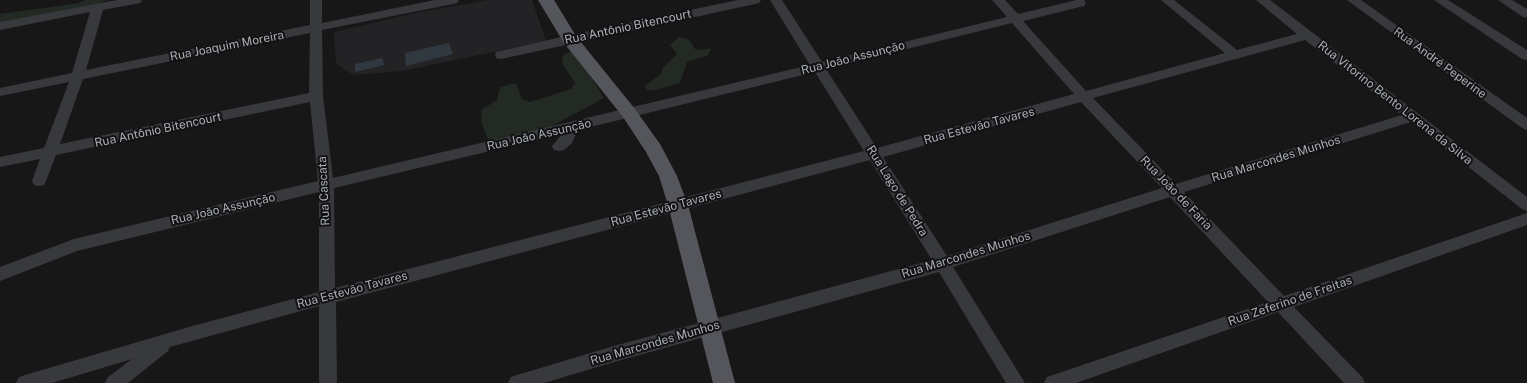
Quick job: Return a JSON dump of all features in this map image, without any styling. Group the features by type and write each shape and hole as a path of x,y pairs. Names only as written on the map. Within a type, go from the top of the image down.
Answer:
{"main road":[{"path":"546,0 570,39 629,112 654,149 668,176 678,205 724,383"}],"street":[{"path":"0,26 136,0"},
{"name":"Rua Cascata","path":"316,0 316,96 326,184 328,383"},
{"name":"Rua Joaquim Moreira","path":"0,92 453,0"},
{"name":"Rua Antônio Bitencourt","path":"501,55 755,0"},
{"name":"Rua Lago de Pedra","path":"776,0 943,264 1016,383"},
{"name":"Rua João de Faria","path":"998,0 1084,97 1356,383"},
{"path":"1167,0 1235,55"},
{"name":"Rua Vitorino Bento Lorena da Silva","path":"1262,0 1527,205"},
{"name":"Rua André Peperine","path":"1353,0 1527,125"},
{"path":"1440,0 1527,56"},
{"path":"1504,0 1527,14"},
{"name":"Rua João Assunção","path":"2,277 74,245 326,184 572,127 1080,3"},
{"path":"39,181 78,76 98,7"},
{"name":"Rua Estevão Tavares","path":"25,383 169,340 326,297 874,154 1307,34"},
{"name":"Rua Antônio Bitencourt","path":"0,162 50,153 316,96"},
{"name":"Rua Marcondes Munhos","path":"517,383 710,327 943,264 1173,190 1413,117"},
{"path":"559,146 567,139 572,127"},
{"name":"Rua Zeferino de Freitas","path":"1053,383 1527,219"},
{"path":"114,383 169,340"}],"shaded area":[{"path":"85,0 107,0 101,3 0,23 0,14 79,3"},
{"path":"489,0 532,0 546,41 402,71 353,75 336,63 334,32 421,12"},
{"path":"679,37 688,39 695,49 703,50 711,48 708,55 687,62 680,83 654,90 647,90 645,86 661,74 663,68 677,54 670,45"},
{"path":"449,43 453,54 406,66 405,53"},
{"path":"574,50 604,98 550,127 489,142 482,124 481,110 497,100 500,87 516,83 522,99 530,102 571,89 575,83 562,63 563,55"},
{"path":"382,58 384,65 355,72 355,64"}]}
